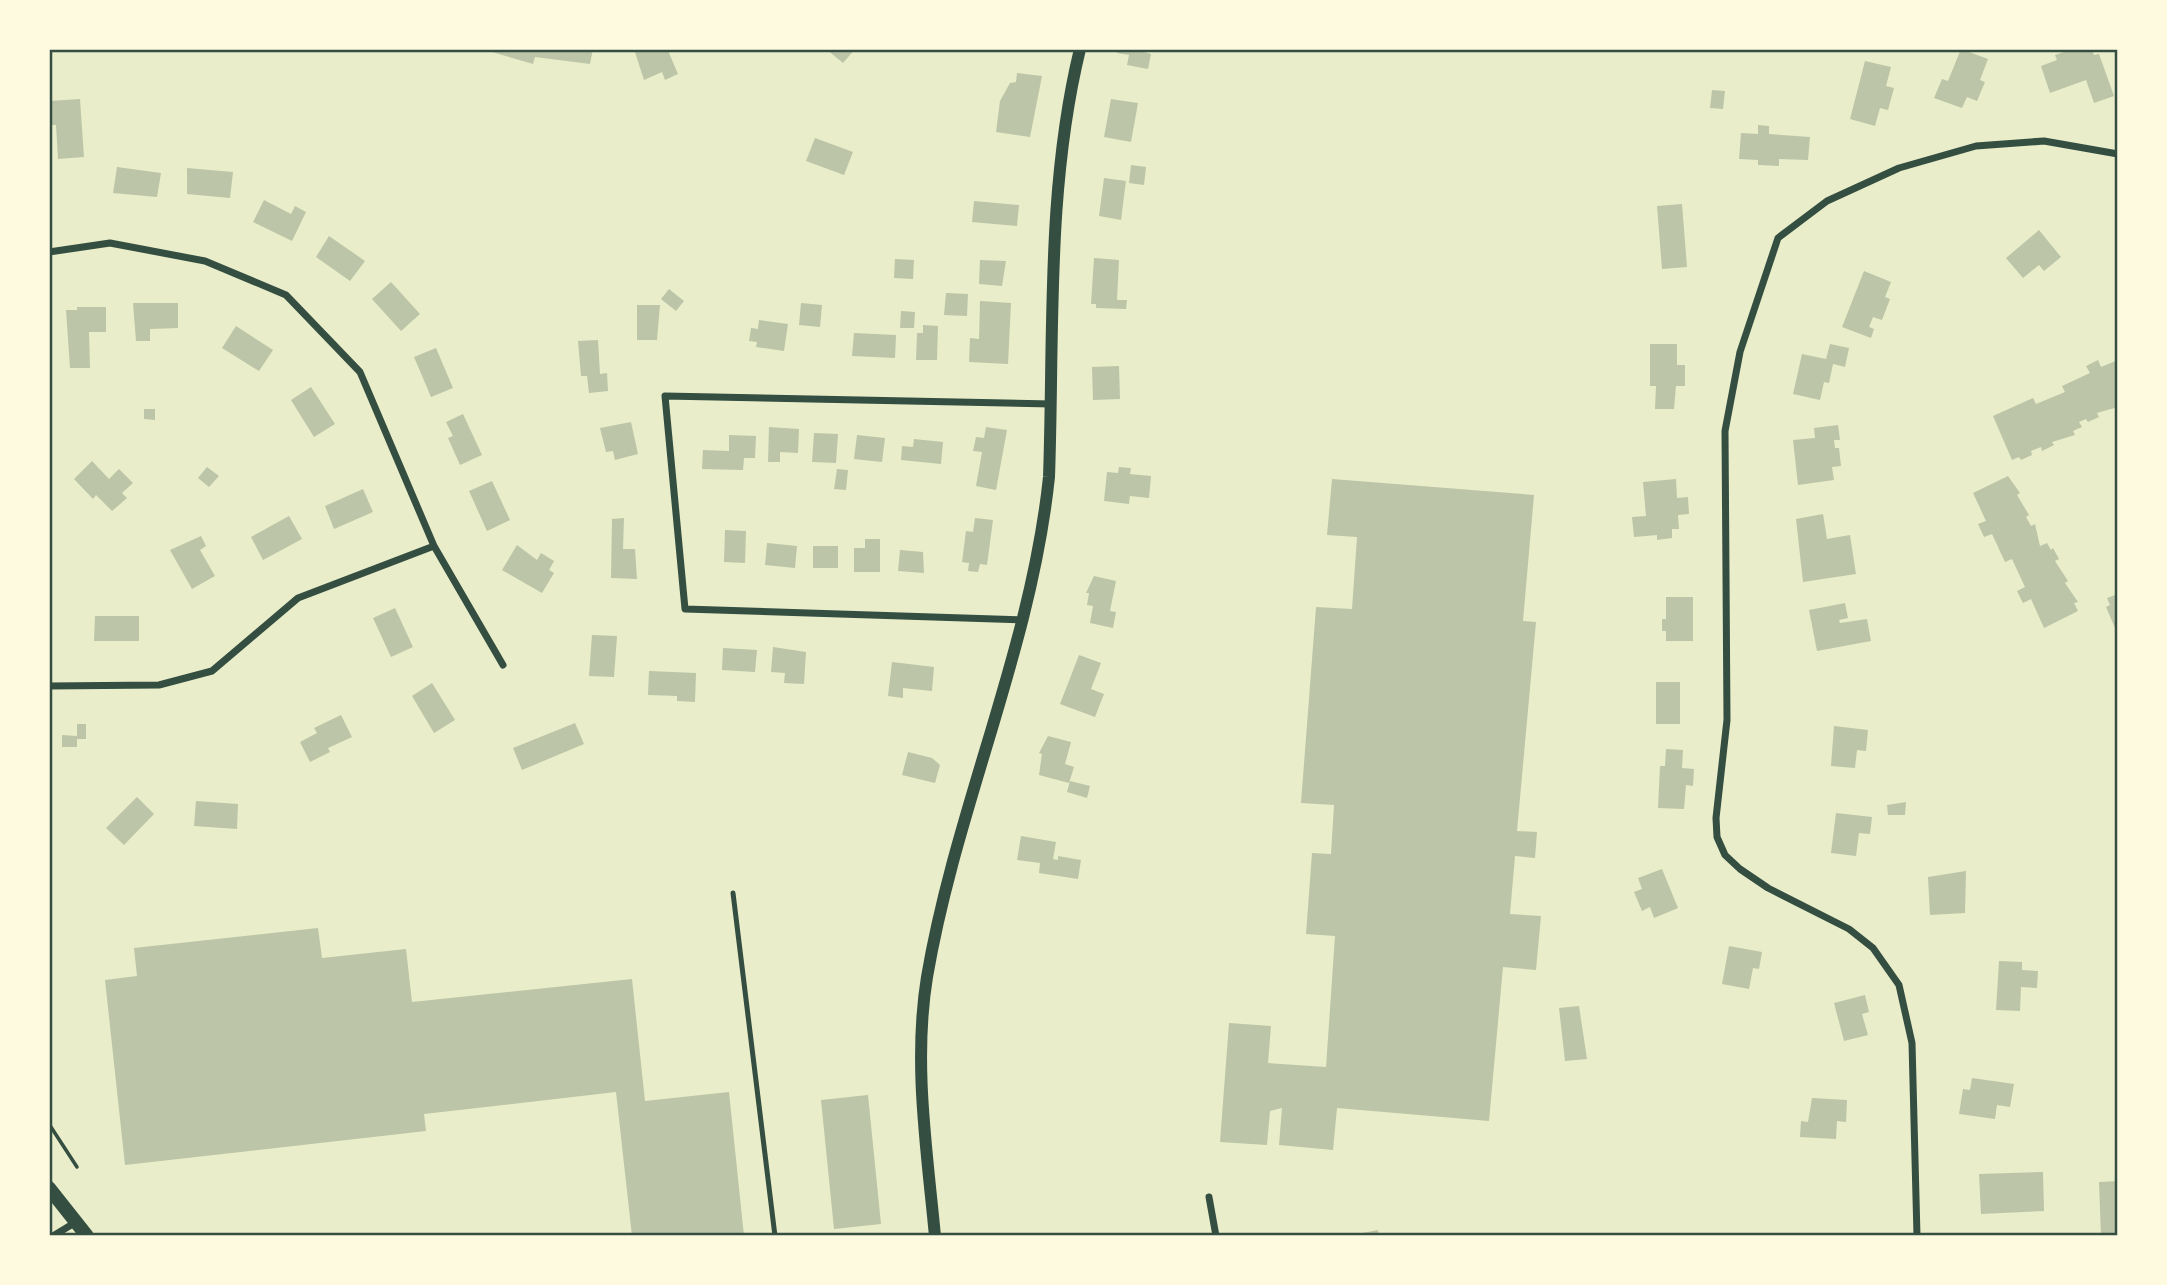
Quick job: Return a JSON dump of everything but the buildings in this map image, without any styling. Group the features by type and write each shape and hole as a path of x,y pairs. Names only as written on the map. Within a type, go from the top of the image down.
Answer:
{"main road":[{"path":"49,1188 87,1236"}],"street":[{"path":"935,1236 922,1077 927,979 956,854 1024,620 1045,518 1052,404 1056,224 1063,152 1080,49"},
{"path":"1917,1236 1912,1043 1899,985 1873,948 1849,929 1768,888 1740,869 1725,855 1717,837 1716,818 1727,720 1725,431 1740,352 1777,238 1828,201 1899,168 1976,146 2044,141 2118,154"},
{"path":"49,252 110,243 205,261 286,295 360,372 434,546 503,665"},
{"path":"1024,620 685,608 665,396 1052,404"},
{"path":"49,686 159,685 212,671 298,598 434,546"},
{"path":"1209,1197 1216,1236"},
{"path":"53,1236 77,1222"}],"lane":[{"path":"733,893 775,1236"}],"path":[{"path":"49,1124 77,1167"}]}
